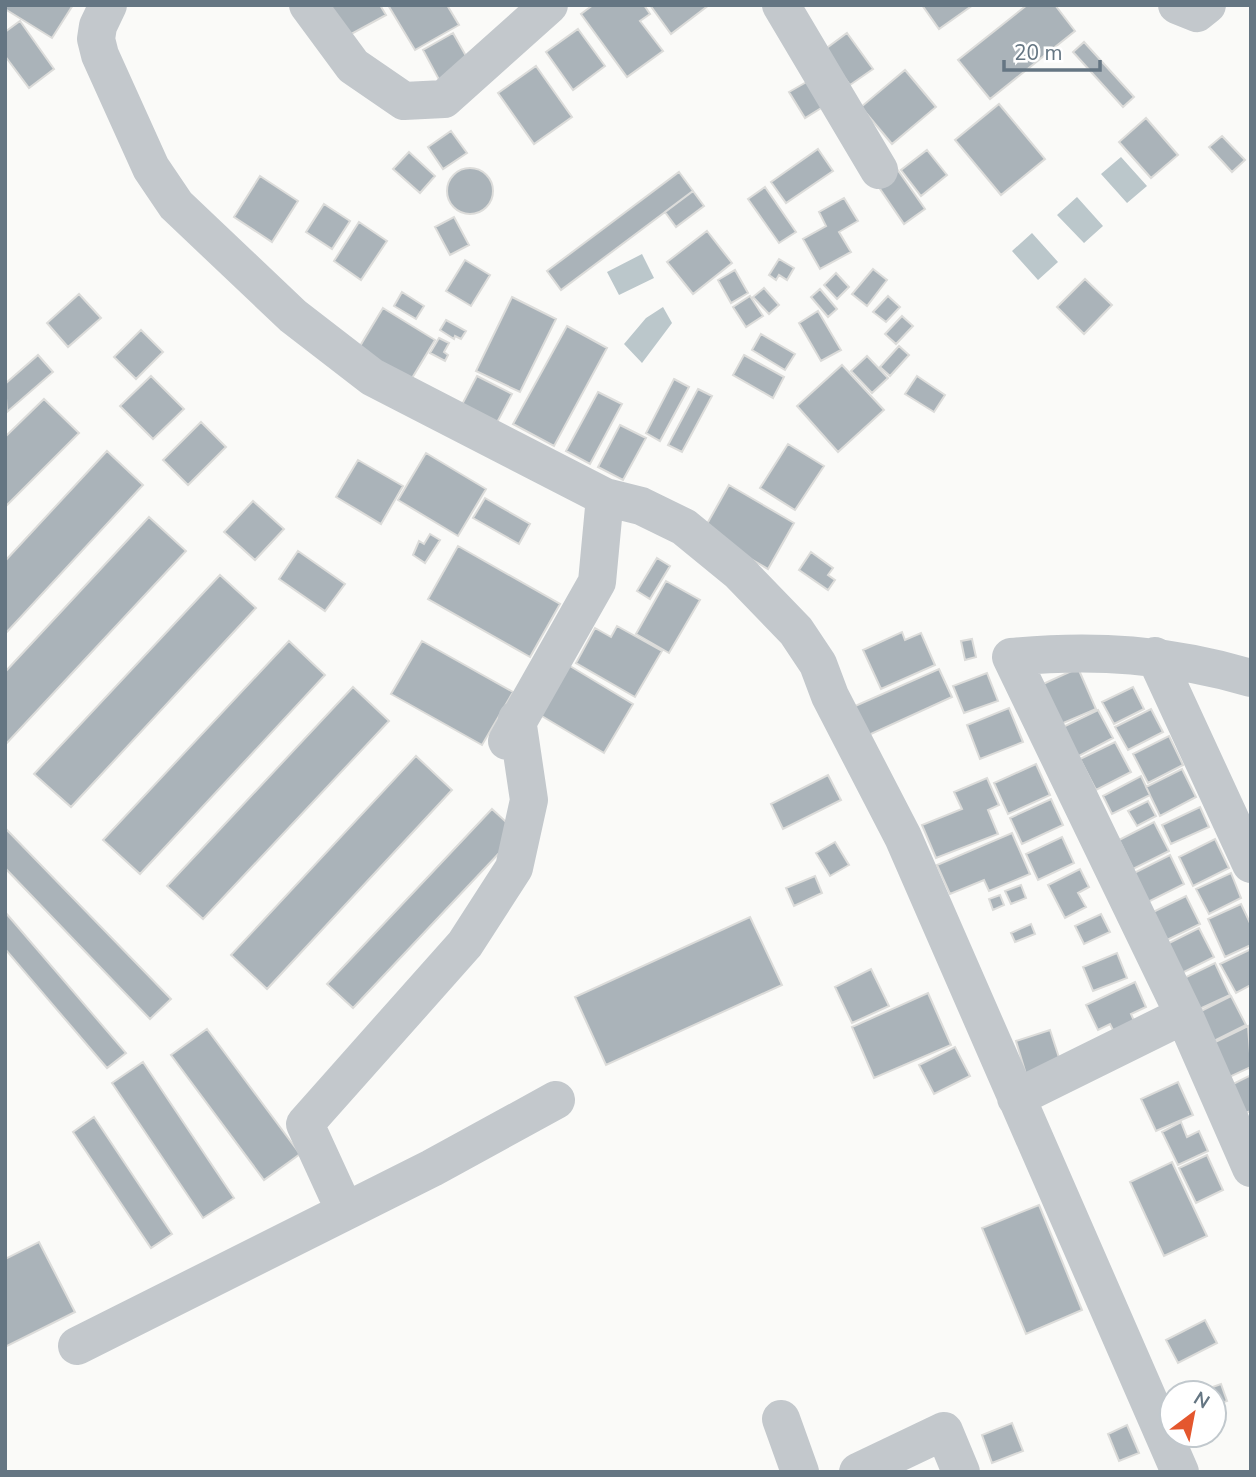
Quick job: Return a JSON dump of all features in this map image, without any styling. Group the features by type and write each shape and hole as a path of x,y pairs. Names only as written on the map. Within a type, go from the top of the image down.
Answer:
{"street":[{"path":"308,5 354,66 404,101 444,99 549,5"},
{"path":"781,5 879,170"},
{"path":"1177,5 1197,13 1207,5"},
{"path":"103,16 96,39 114,92 151,168 169,196 293,316 372,377 605,497 641,506 684,527 739,572 796,631 818,664 830,696 903,837 1180,1472"},
{"path":"344,1209 304,1124 465,944 514,868 528,800 509,736 597,582 605,497"},
{"path":"1251,678 1155,656 1075,651 1011,657 1184,1015 1251,1168"},
{"path":"1155,656 1251,864"},
{"path":"1016,1098 1184,1015"},
{"path":"78,1346 344,1209 432,1168 556,1100"},
{"path":"781,1419 800,1472"},
{"path":"858,1472 944,1432 961,1472"}],"shaded area":[{"path":"1121,157 1147,186 1127,203 1101,174"},
{"path":"1077,197 1103,226 1084,243 1057,215"},
{"path":"1032,233 1058,262 1038,280 1012,251"},
{"path":"642,254 654,278 619,295 607,272"},
{"path":"663,307 672,323 642,363 624,344 646,318"}],"building":[{"path":"5,5 73,5 52,38 5,9"},
{"path":"325,5 380,5 386,15 344,38"},
{"path":"388,5 447,5 459,25 415,50"},
{"path":"593,5 644,5 650,14 640,21 663,51 627,77 581,14"},
{"path":"650,5 709,5 671,34"},
{"path":"922,5 973,5 939,29"},
{"path":"1027,5 1055,5 1075,31 990,99 958,60"},
{"path":"20,21 54,69 29,88 5,56 5,32"},
{"path":"578,29 605,66 573,90 546,52"},
{"path":"453,33 474,70 443,87 423,50"},
{"path":"847,33 873,69 850,85 824,50"},
{"path":"1084,42 1134,97 1123,107 1073,52"},
{"path":"536,66 572,117 534,144 498,93"},
{"path":"905,70 936,107 892,144 861,107"},
{"path":"810,80 826,105 805,118 789,92"},
{"path":"999,104 1045,159 1001,195 955,140"},
{"path":"1146,118 1178,155 1151,178 1119,142"},
{"path":"451,131 467,153 443,169 428,147"},
{"path":"1222,136 1245,160 1232,172 1209,147"},
{"path":"818,149 833,171 786,203 771,182"},
{"path":"927,150 947,175 921,196 901,170"},
{"path":"409,152 435,176 420,193 393,169"},
{"path":"470,168 486,175 493,191 486,207 470,214 454,207 447,191 454,175"},
{"path":"897,169 925,209 904,224 876,183"},
{"path":"679,172 693,191 561,290 547,271"},
{"path":"260,176 298,201 272,242 234,217"},
{"path":"765,187 796,232 779,243 748,199"},
{"path":"693,191 704,206 676,227 665,212"},
{"path":"844,198 858,221 839,232 851,252 820,269 803,239 826,226 819,212"},
{"path":"324,204 350,221 332,249 306,232"},
{"path":"454,217 469,245 450,255 435,227"},
{"path":"359,222 387,241 361,280 334,261"},
{"path":"707,231 732,263 693,294 667,262"},
{"path":"779,259 794,268 787,280 779,275 776,280 769,275"},
{"path":"465,260 490,275 471,306 446,291"},
{"path":"873,269 887,280 867,306 852,294"},
{"path":"735,270 748,293 731,303 718,280"},
{"path":"836,273 849,287 837,299 824,285"},
{"path":"1085,279 1112,305 1084,334 1057,307"},
{"path":"764,288 779,305 769,314 753,297"},
{"path":"820,289 837,309 828,317 811,297"},
{"path":"402,292 424,306 416,319 394,306"},
{"path":"79,294 101,318 68,347 47,323"},
{"path":"750,296 763,316 746,327 733,307"},
{"path":"888,296 900,307 886,322 873,312"},
{"path":"512,297 556,319 520,392 476,371"},
{"path":"383,308 435,340 406,388 354,356"},
{"path":"818,311 841,350 821,361 799,323"},
{"path":"902,316 913,326 896,344 885,334"},
{"path":"446,320 466,331 461,339 455,336 454,339 440,330"},
{"path":"567,326 607,348 554,446 513,424"},
{"path":"141,330 163,352 136,379 114,357"},
{"path":"761,334 795,354 785,370 752,350"},
{"path":"439,338 449,343 444,352 448,355 445,361 430,353"},
{"path":"899,346 909,355 890,376 880,367"},
{"path":"38,355 53,372 7,412 5,384"},
{"path":"744,355 784,377 773,398 733,375"},
{"path":"867,356 888,378 872,393 851,371"},
{"path":"842,365 884,410 838,452 797,406"},
{"path":"151,376 184,409 153,439 120,406"},
{"path":"477,376 512,394 493,430 458,412"},
{"path":"917,376 945,395 934,412 905,394"},
{"path":"674,379 689,387 660,441 646,433"},
{"path":"698,389 712,396 682,452 668,445"},
{"path":"598,392 622,404 590,464 566,451"},
{"path":"44,399 79,433 5,507 5,437"},
{"path":"201,422 226,447 188,485 163,460"},
{"path":"620,425 646,438 623,480 598,467"},
{"path":"788,444 824,466 795,510 760,488"},
{"path":"107,451 143,485 5,634 5,561"},
{"path":"426,453 486,489 458,536 398,500"},
{"path":"358,460 403,486 381,524 336,497"},
{"path":"729,485 794,523 768,569 703,531"},
{"path":"485,498 530,524 519,544 473,518"},
{"path":"253,501 284,529 255,560 224,532"},
{"path":"149,517 186,551 5,745 5,672"},
{"path":"430,534 440,540 425,563 413,555 419,541 424,544"},
{"path":"458,546 560,604 530,657 428,599"},
{"path":"298,551 345,584 325,611 279,579"},
{"path":"811,552 833,568 828,575 835,580 828,590 799,570"},
{"path":"657,558 670,566 650,599 637,591"},
{"path":"220,575 256,608 71,807 34,774"},
{"path":"666,581 700,600 669,653 636,634"},
{"path":"617,626 662,651 635,697 576,663 595,628 611,637"},
{"path":"902,632 905,640 921,633 935,665 881,689 863,650"},
{"path":"972,639 976,657 965,660 961,641"},
{"path":"289,641 325,675 140,874 103,840"},
{"path":"422,641 513,692 482,745 391,694"},
{"path":"560,660 633,704 604,753 530,709"},
{"path":"1078,668 1096,709 1061,724 1043,684"},
{"path":"939,669 952,697 860,739 846,710"},
{"path":"987,673 998,701 964,713 953,686"},
{"path":"353,687 389,721 203,919 167,886"},
{"path":"1133,687 1144,709 1114,724 1102,702"},
{"path":"1009,708 1023,742 980,759 967,725"},
{"path":"1151,709 1163,732 1128,750 1115,727"},
{"path":"1098,710 1113,738 1077,757 1063,727"},
{"path":"1169,736 1183,765 1148,783 1133,754"},
{"path":"1115,742 1131,772 1096,790 1080,759"},
{"path":"416,756 452,790 267,989 231,955"},
{"path":"1036,764 1050,795 1008,814 994,783"},
{"path":"1182,769 1196,797 1160,816 1146,787"},
{"path":"828,775 841,800 783,829 771,804"},
{"path":"1141,776 1150,795 1112,814 1103,796"},
{"path":"987,778 999,805 988,810 998,834 936,858 922,825 962,809 954,792"},
{"path":"1051,799 1063,825 1022,844 1010,818"},
{"path":"1148,801 1156,816 1137,826 1128,811"},
{"path":"1200,807 1209,827 1171,844 1162,825"},
{"path":"492,809 518,833 353,1008 327,984"},
{"path":"1154,822 1169,851 1133,869 1119,840"},
{"path":"5,828 171,999 150,1019 5,868"},
{"path":"1012,833 1030,874 989,891 984,880 950,894 937,865"},
{"path":"1062,837 1074,863 1038,880 1026,854"},
{"path":"1215,839 1229,868 1193,886 1179,857"},
{"path":"835,842 849,865 830,876 816,853"},
{"path":"1170,855 1184,884 1148,902 1134,873"},
{"path":"1080,869 1089,887 1078,893 1086,907 1065,918 1048,885"},
{"path":"1231,873 1241,898 1209,914 1196,889"},
{"path":"815,876 822,893 794,906 786,888"},
{"path":"1021,885 1026,898 1011,904 1005,891"},
{"path":"1000,895 1004,905 993,910 989,899"},
{"path":"1186,896 1200,924 1165,941 1151,913"},
{"path":"1241,904 1251,925 1251,945 1225,957 1208,919"},
{"path":"5,912 126,1053 107,1068 5,949"},
{"path":"1101,914 1110,932 1084,944 1075,926"},
{"path":"750,917 782,985 606,1065 575,997"},
{"path":"1031,924 1035,934 1015,942 1011,933"},
{"path":"1199,928 1214,957 1178,975 1163,946"},
{"path":"1251,949 1251,985 1236,993 1220,964"},
{"path":"1117,953 1127,978 1093,991 1083,967"},
{"path":"1215,963 1230,995 1193,1012 1178,981"},
{"path":"871,969 889,1006 852,1023 835,987"},
{"path":"1135,982 1146,1007 1131,1014 1135,1023 1114,1032 1110,1024 1098,1030 1086,1005"},
{"path":"928,993 951,1045 874,1078 852,1027"},
{"path":"1231,996 1246,1025 1210,1043 1195,1014"},
{"path":"1248,1026 1251,1067 1223,1080 1207,1046"},
{"path":"207,1029 300,1154 264,1180 171,1055"},
{"path":"1050,1030 1063,1070 1028,1081 1016,1041"},
{"path":"955,1047 970,1076 934,1094 919,1065"},
{"path":"143,1062 234,1198 203,1218 112,1083"},
{"path":"1251,1075 1251,1111 1245,1113 1231,1085"},
{"path":"1178,1082 1193,1115 1156,1131 1141,1099"},
{"path":"94,1117 172,1234 151,1248 73,1132"},
{"path":"1181,1122 1187,1137 1199,1131 1208,1151 1178,1165 1162,1132"},
{"path":"1207,1155 1223,1190 1196,1203 1179,1168"},
{"path":"1172,1162 1207,1236 1164,1256 1130,1182"},
{"path":"1039,1205 1082,1310 1026,1334 982,1228"},
{"path":"39,1242 75,1312 5,1347 5,1259"},
{"path":"1205,1320 1217,1343 1178,1363 1166,1340"},
{"path":"1012,1423 1023,1451 992,1463 982,1435"},
{"path":"1127,1425 1139,1453 1119,1461 1108,1434"}]}
